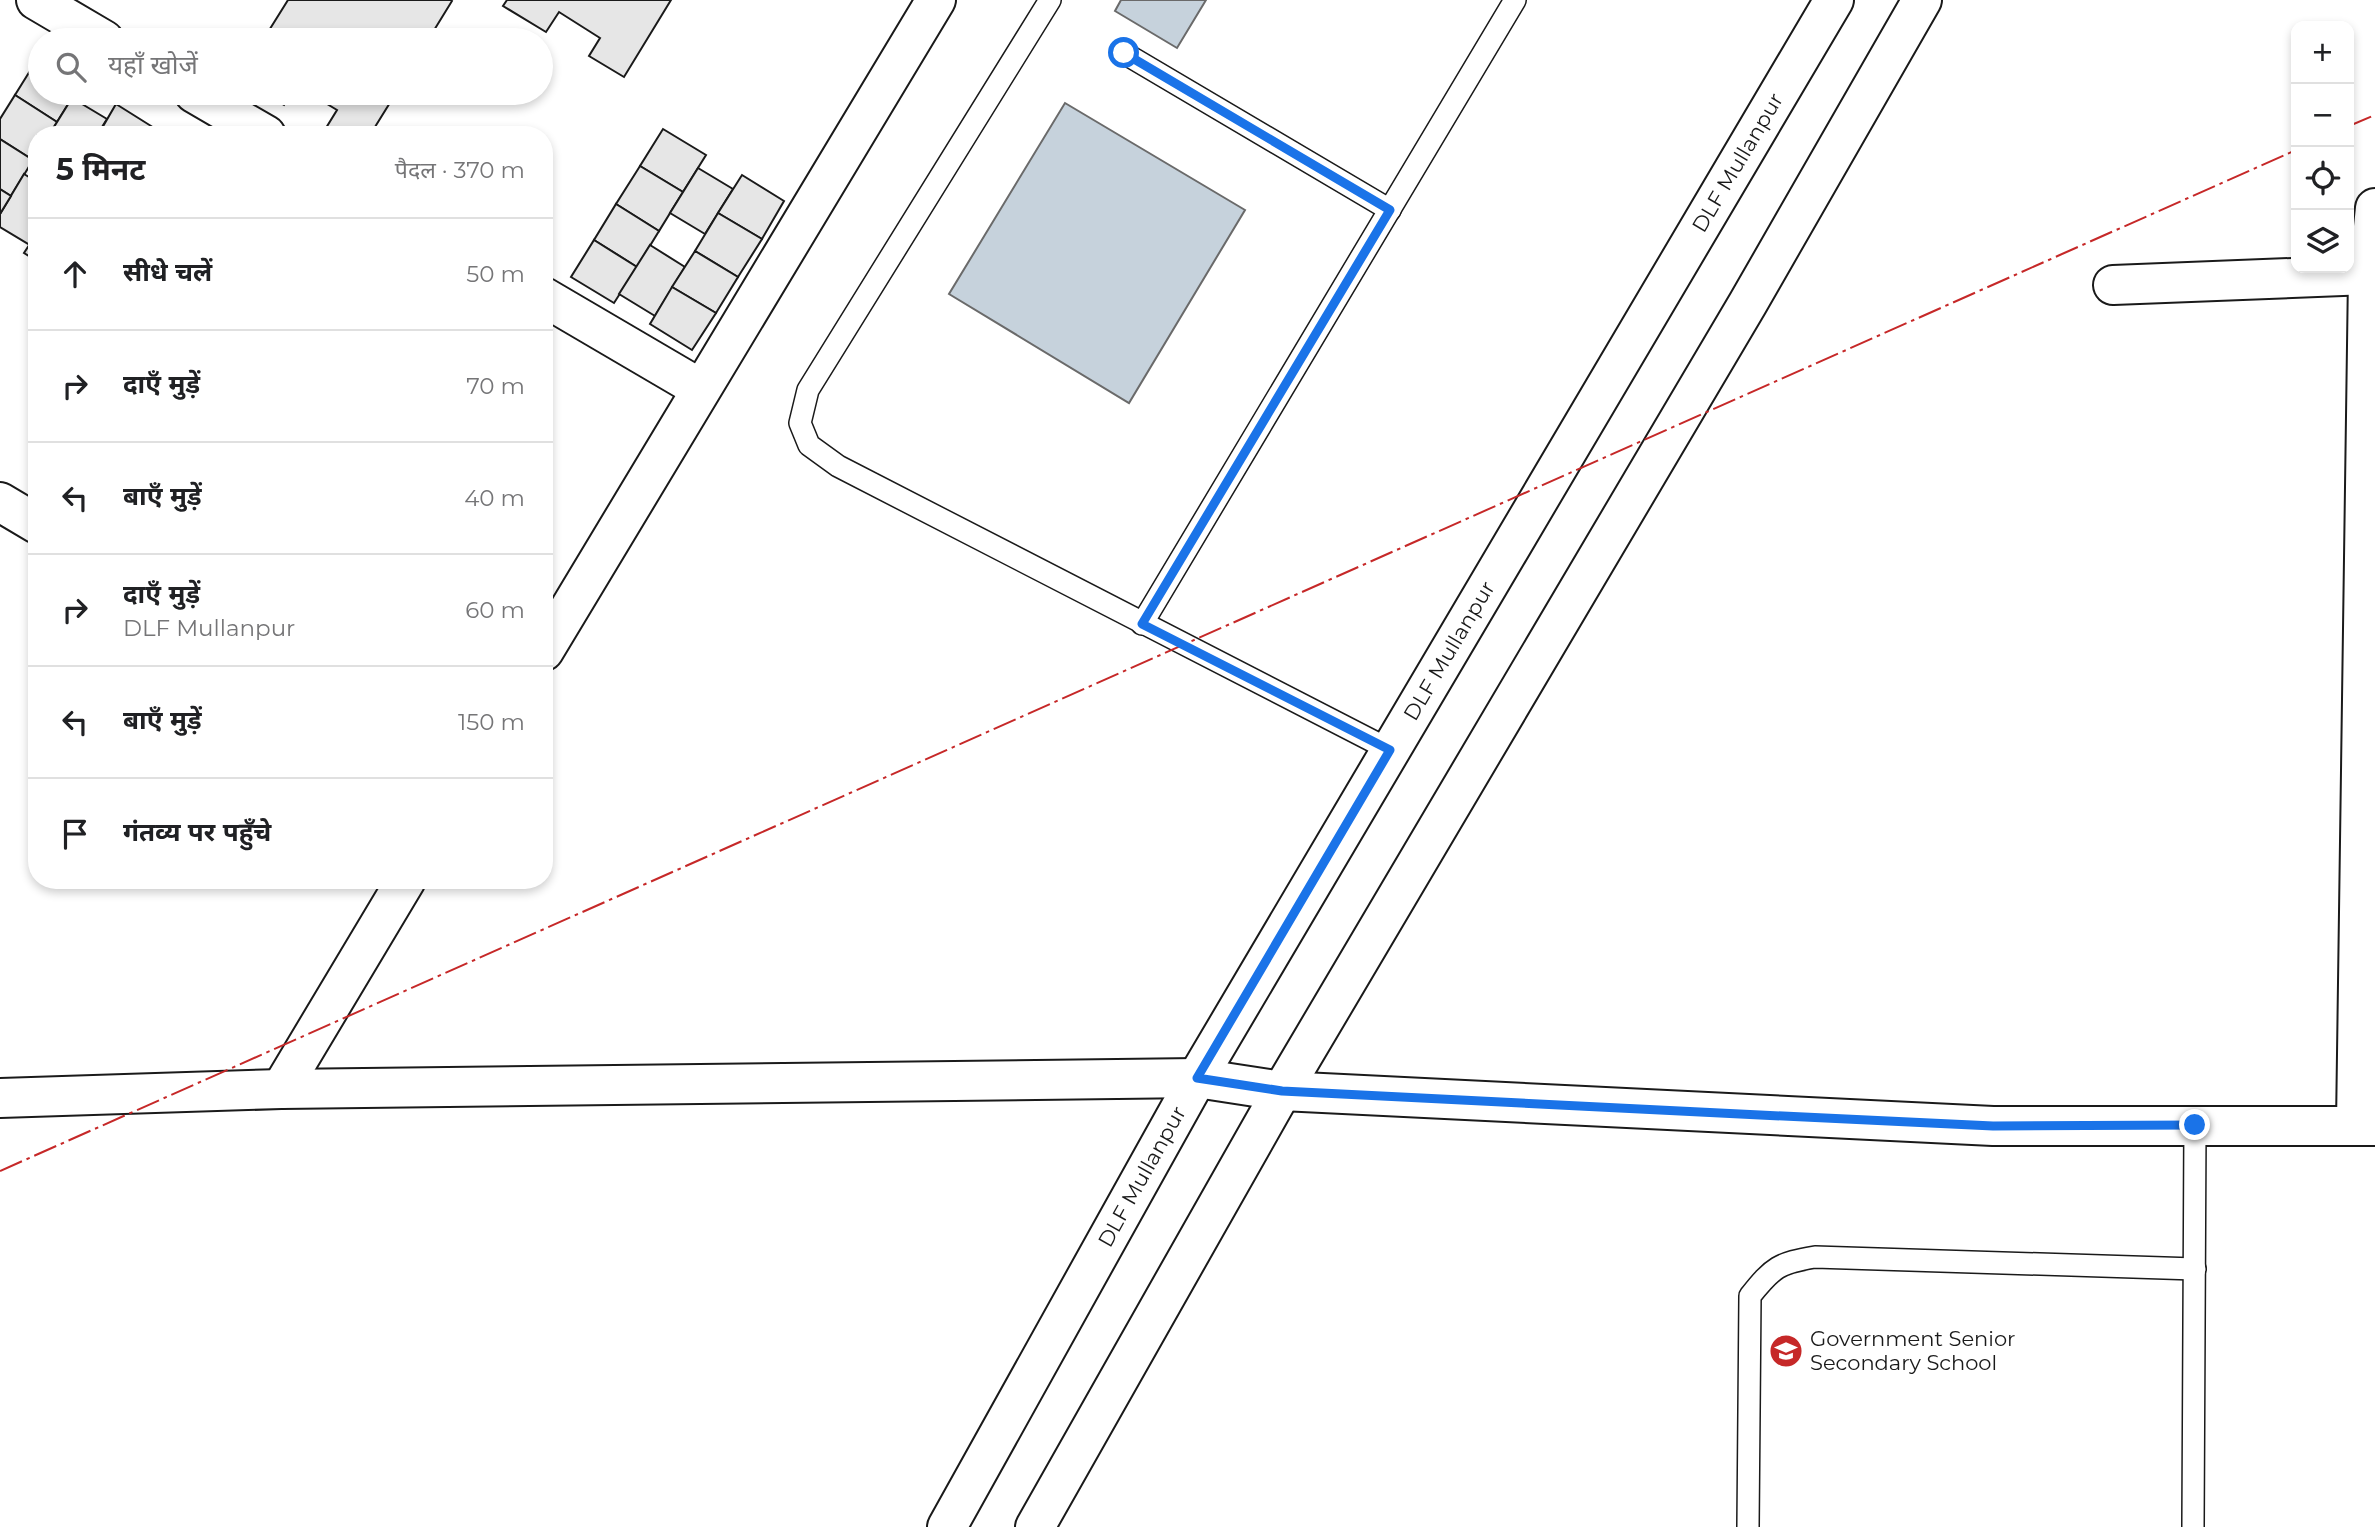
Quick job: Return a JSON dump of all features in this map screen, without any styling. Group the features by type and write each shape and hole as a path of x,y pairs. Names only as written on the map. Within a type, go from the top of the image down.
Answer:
{"street":[{"path":"36,0 84,28"},
{"name":"DLF Mullanpur","path":"947,1527 1197,1078 1834,0"},
{"path":"1035,1527 1282,1091 1748,303 1922,0"},
{"path":"553,636 934,1"},
{"path":"215,105 251,126"},
{"path":"0,1098 281,1089 1197,1078 1282,1091 1993,1126 2365,1125 2368,275 2375,208"},
{"path":"2113,285 2368,275"},
{"path":"553,302 701,389"},
{"path":"0,502 28,519"},
{"path":"281,1089 401,889"}],"lane":[{"path":"1050,0 808,390 800,423 809,445 838,467 1390,750"},
{"path":"1142,624 1515,0"},
{"path":"1124,53 1390,210"},
{"path":"2193,1527 2195,1125"},
{"path":"1748,1527 1750,1296 1766,1276 1786,1262 1815,1256 2195,1269"}],"shaded area":[{"path":"1121,0 1206,0 1177,48 1115,11"},
{"path":"1065,103 1245,210 1129,403 949,294"}],"building":[{"path":"288,0 452,1 435,28 270,28"},
{"path":"507,0 671,0 624,77 589,56 600,38 559,12 549,28 539,28 503,6"},
{"path":"28,74 28,103 15,95"},
{"path":"15,95 57,122 55,126 28,126 28,157 0,139 0,119"},
{"path":"31,105 68,105 57,122"},
{"path":"68,105 84,105 107,119 103,126 55,126"},
{"path":"118,105 151,126 103,126"},
{"path":"329,105 389,105 376,126 327,126 337,110"},
{"path":"663,129 706,155 683,192 640,166"},
{"path":"0,139 28,157 28,168 11,196 0,189"},
{"path":"640,166 683,192 659,231 616,204"},
{"path":"698,168 733,189 705,234 670,213"},
{"path":"24,174 28,176 28,244 0,227 0,214"},
{"path":"742,175 784,201 762,239 718,213"},
{"path":"0,189 11,196 0,214"},
{"path":"616,204 659,231 637,267 594,240"},
{"path":"718,213 762,239 738,277 695,251"},
{"path":"594,240 637,267 614,303 571,277"},
{"path":"650,245 685,267 655,316 619,294"},
{"path":"695,251 738,277 716,313 672,287"},
{"path":"672,287 716,313 692,350 650,324"}],"power":[{"path":"2354,124 2375,115"},
{"path":"0,1171 2291,152"}],"place":[{"name":"Government Senior Secondary School","path":"1786,1351"}],"route":[{"path":"1124,53 1390,210 1142,624 1390,750 1197,1078 1282,1091 1993,1126 2195,1125"}]}
